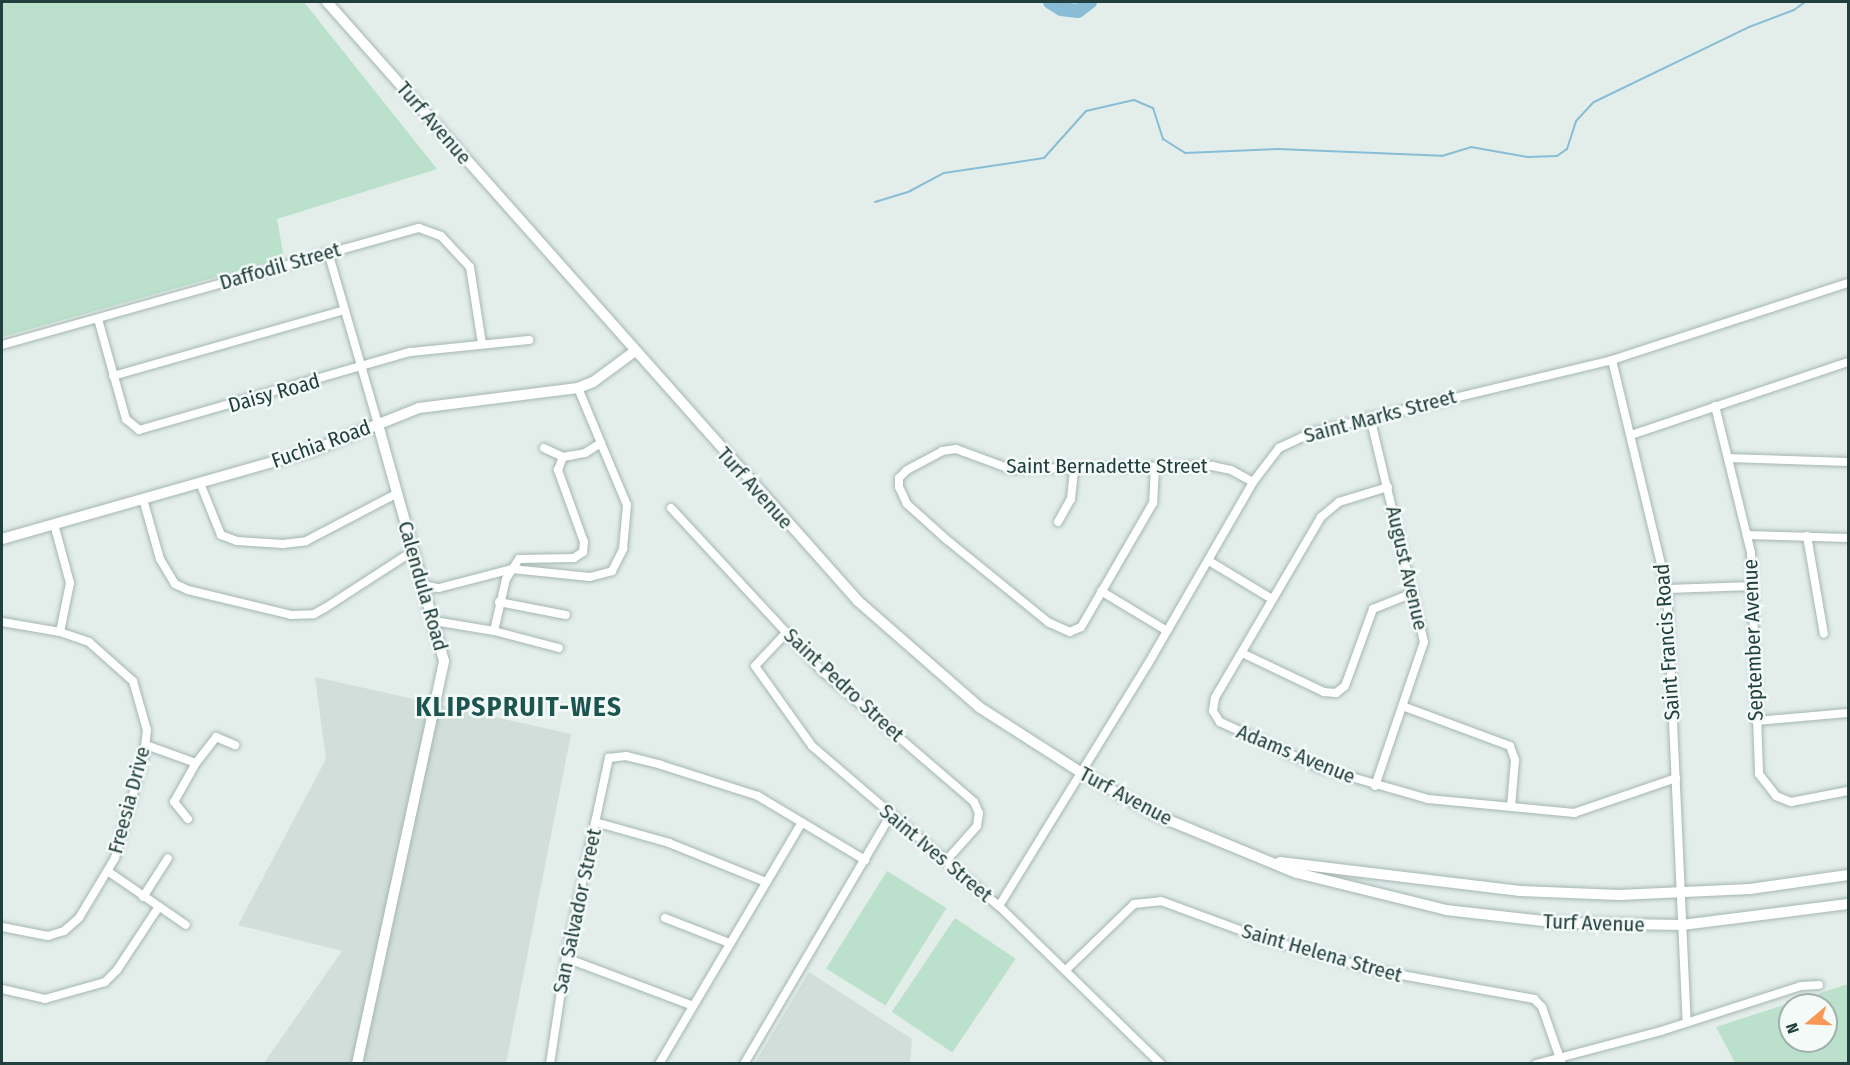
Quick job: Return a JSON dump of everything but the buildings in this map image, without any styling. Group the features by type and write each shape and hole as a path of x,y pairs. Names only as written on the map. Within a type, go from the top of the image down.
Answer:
{"main road":[{"name":"Turf Avenue","path":"327,2 823,565 887,629 979,707 1082,773 1156,815 1327,883 1446,910 1561,923 1682,925 1848,904"},
{"name":"Fuchia Road","path":"2,539 311,451 427,406 578,388 635,351"},
{"name":"Calendula Road","path":"357,1064 443,676 444,654 396,494 378,424"},
{"name":"Turf Avenue","path":"1274,862 1520,891 1680,894 1799,884 1848,874"}],"street":[{"name":"Daffodil Street","path":"2,345 414,228 437,233 470,267 482,344"},
{"name":"Calendula Road","path":"328,252 378,424"},
{"name":"Saint Marks Street","path":"999,906 1209,561 1253,482 1269,457 1289,441 1370,417 1612,360 1848,283"},
{"path":"113,376 344,310"},
{"name":"Daisy Road","path":"98,319 127,422 135,429 143,430 361,369 410,352 529,340"},
{"name":"Saint Francis Road","path":"1612,360 1667,590 1682,925"},
{"path":"1631,435 1848,362"},
{"path":"423,585 440,588 512,569 590,577 612,571 618,565 623,549 627,505 578,388"},
{"name":"September Avenue","path":"1715,406 1747,535 1753,586 1756,721 1760,774 1776,796 1791,802 1805,802 1848,791"},
{"name":"August Avenue","path":"1370,417 1424,642 1405,707 1375,786"},
{"path":"544,447 563,457 591,451 601,443"},
{"name":"Saint Bernadette Street","path":"1101,591 1081,627 1070,632 1057,628 915,513 898,487 899,478 907,470 952,449 1010,469 1222,467 1253,482"},
{"path":"494,631 499,602 512,569 524,557 581,555 584,542 558,470 563,457"},
{"path":"1728,458 1848,462"},
{"path":"1155,467 1153,503 1101,591 1167,631"},
{"path":"1058,522 1071,499 1074,468"},
{"path":"200,483 221,535 231,540 284,544 306,541 396,494"},
{"name":"Adams Avenue","path":"1388,487 1329,508 1272,599 1215,698 1213,711 1220,722 1296,759 1375,786 1420,798 1510,807 1584,811 1676,778"},
{"path":"143,499 160,559 175,584 188,590 291,615 307,615 325,608 413,551"},
{"name":"Saint Pedro Street","path":"671,508 831,680 974,802 980,813 977,826 946,861"},
{"path":"54,524 70,583 60,632"},
{"path":"1747,535 1848,538"},
{"path":"1807,536 1824,634"},
{"path":"1209,561 1272,599"},
{"path":"1667,590 1753,586"},
{"path":"1242,653 1324,692 1336,693 1345,686 1373,609 1413,593"},
{"path":"499,602 566,615"},
{"path":"434,621 494,631 559,648"},
{"name":"Freesia Drive","path":"2,622 60,632 89,642 133,681 145,717 146,746 109,872 79,918 64,931 48,936 2,927"},
{"name":"Saint Ives Street","path":"786,633 756,662 756,670 816,750 999,906 1067,969 1161,1064"},
{"path":"1405,707 1510,746 1515,760 1510,807"},
{"path":"1756,721 1848,713"},
{"path":"188,819 174,802 196,763 216,737 235,745"},
{"path":"146,746 196,763"},
{"name":"San Salvador Street","path":"550,1064 566,958 608,760 626,756 684,771 758,796 802,822"},
{"path":"744,1064 891,814"},
{"path":"595,822 669,843 766,882"},
{"path":"658,1064 691,1005 802,822 865,860"},
{"path":"143,897 168,858"},
{"path":"109,872 158,908 186,925"},
{"name":"Saint Helena Street","path":"1067,969 1134,904 1161,901 1261,938 1379,971 1528,997 1542,1006 1561,1060"},
{"path":"2,989 45,999 105,982 117,970 158,908"},
{"path":"665,918 729,943"},
{"path":"1682,925 1687,1023"},
{"path":"566,958 691,1005"},
{"path":"1536,1064 1561,1060 1687,1023 1801,986 1819,985"}],"shaded area":[{"path":"315,677 571,734 506,1063 264,1063 342,951 238,925 326,759"},
{"path":"809,972 912,1039 910,1063 755,1063"}],"green space":[{"path":"2,2 304,2 437,169 277,219 284,258 2,337"},
{"path":"887,871 946,908 885,1006 826,969"},
{"path":"955,918 1016,959 952,1053 892,1012"},
{"path":"1848,984 1848,1063 1735,1063 1716,1027 1778,1007 1778,1053 1838,1053 1838,993 1820,993"}],"waterway":[{"path":"1050,2 1061,9 1078,11 1090,2"},
{"path":"875,202 910,191 944,173 1044,158 1086,111 1134,100 1153,108 1163,139 1185,153 1278,149 1442,156 1471,147 1528,157 1557,156 1567,149 1576,121 1594,102 1749,27 1794,10 1805,2"}],"district":[{"name":"KLIPSPRUIT-WES","path":"519,708"}]}
